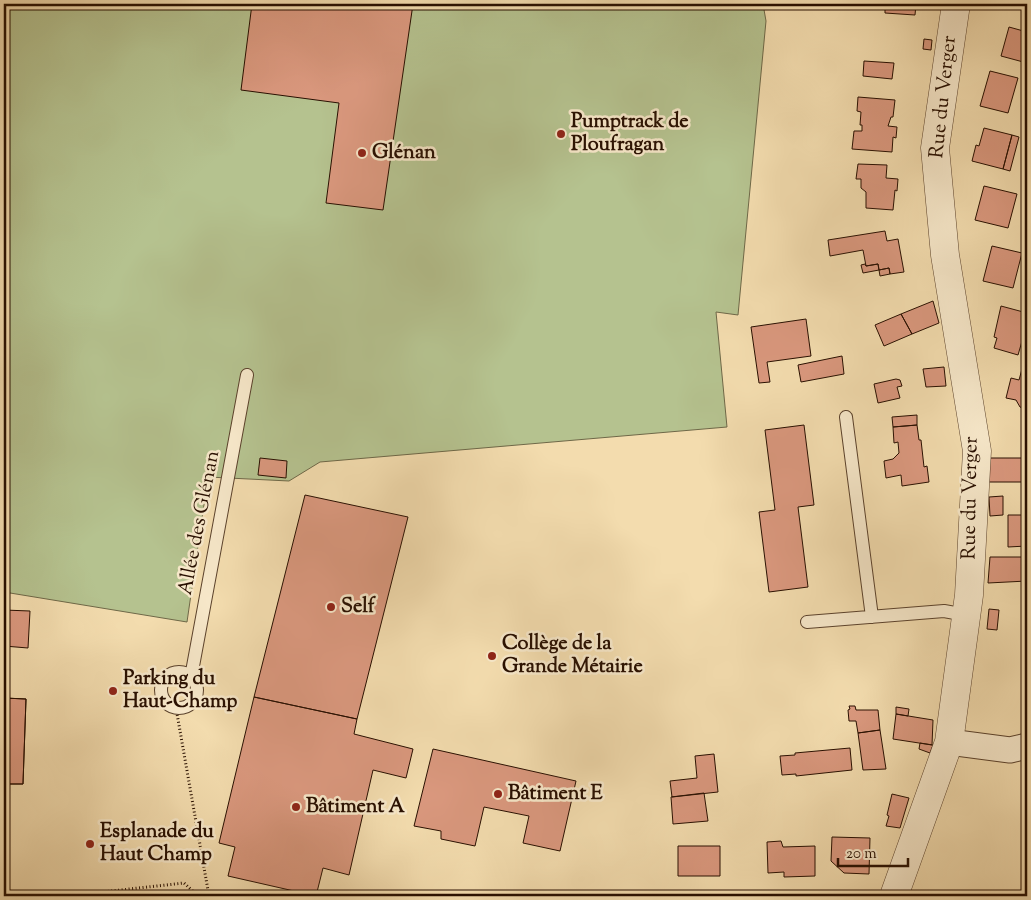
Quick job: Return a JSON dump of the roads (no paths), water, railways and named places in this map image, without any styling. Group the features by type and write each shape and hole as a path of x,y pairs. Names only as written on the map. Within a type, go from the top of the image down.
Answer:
{"street":[{"name":"Rue du Verger","path":"894,896 949,742 969,595 976,451 945,255 935,148 956,4"},
{"path":"949,742 1010,750 1027,746"}],"lane":[{"name":"Allée des Glénan","path":"191,677 247,375"},
{"path":"846,417 872,617"},
{"path":"808,622 944,611 966,615"},
{"path":"173,673 184,673 191,677 196,684 196,697 188,706 176,708 165,702 161,690 161,684 164,679 173,673"}],"place":[{"name":"Pumptrack de Ploufragan","path":"561,134"},
{"name":"Glénan","path":"362,153"},
{"name":"Self","path":"331,607"},
{"name":"Collège de la Grande Métairie","path":"492,656"},
{"name":"Parking du Haut-Champ","path":"113,691"},
{"name":"Bâtiment E","path":"498,794"},
{"name":"Bâtiment A","path":"296,807"},
{"name":"Esplanade du Haut Champ","path":"90,844"}]}
